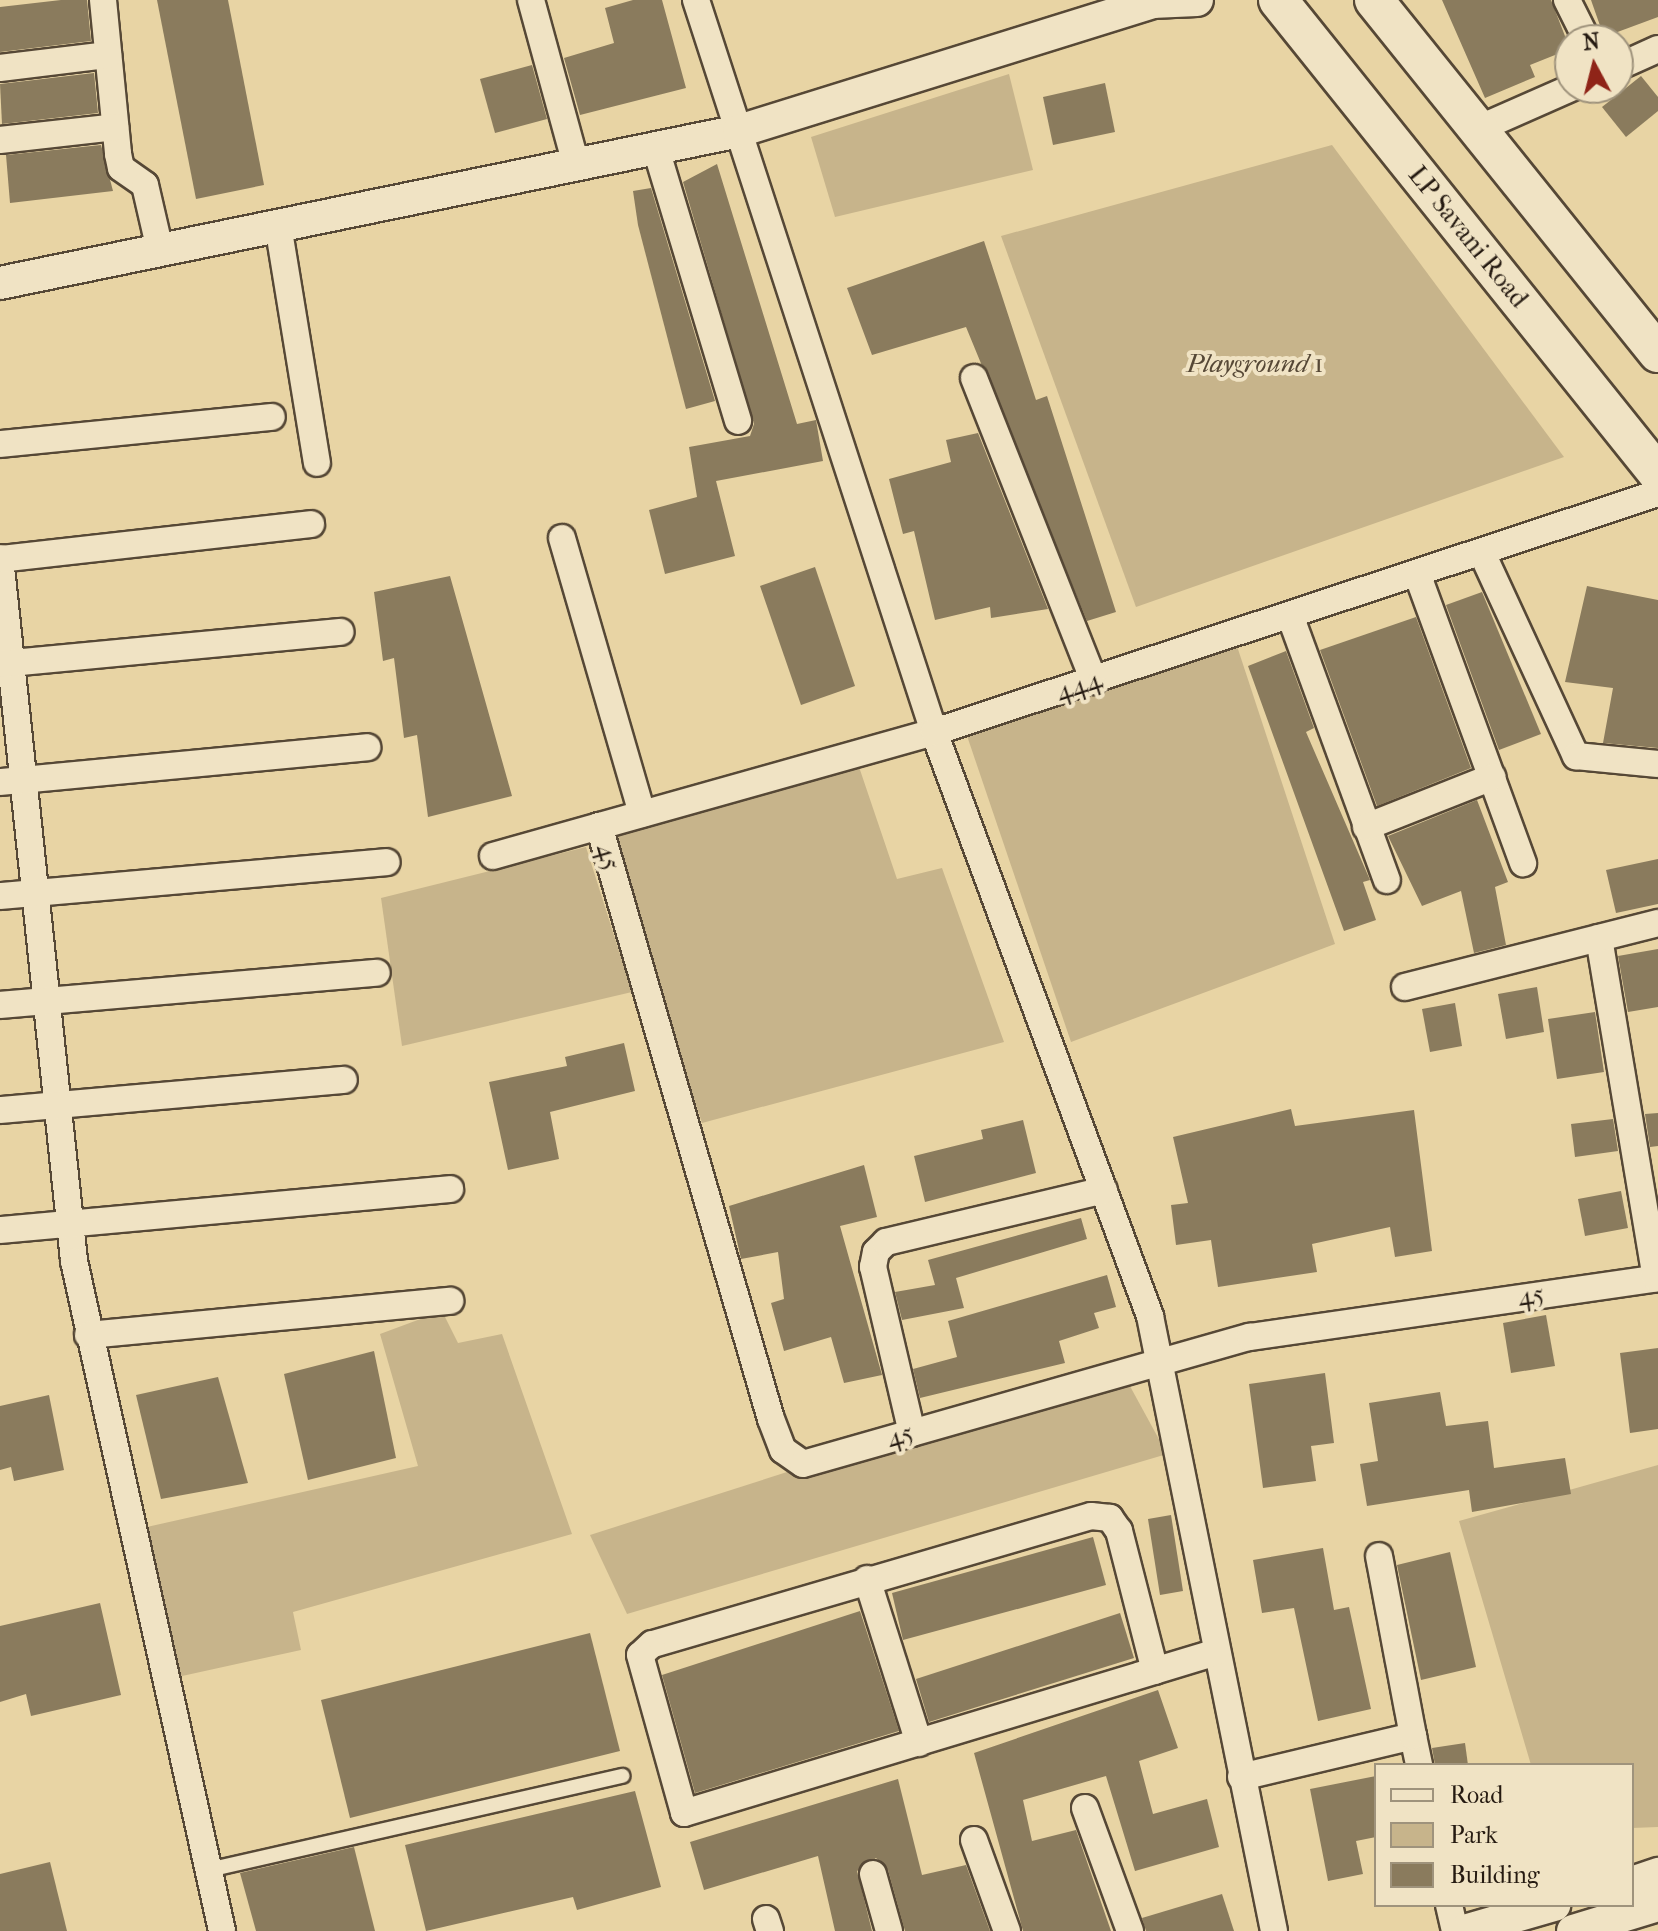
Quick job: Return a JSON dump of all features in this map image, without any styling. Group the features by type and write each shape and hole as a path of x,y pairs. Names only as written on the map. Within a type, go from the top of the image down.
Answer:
{"main road":[{"name":"LP Savani Road","path":"1278,0 1658,474"},
{"path":"1374,0 1656,345"}],"street":[{"path":"103,0 121,168 145,185 160,250"},
{"path":"531,0 576,164"},
{"path":"696,0 934,732 1104,1190 1160,1361 1274,1931"},
{"path":"0,283 739,131 1153,1 1197,0"},
{"path":"1567,0 1579,24"},
{"path":"1634,60 1658,49"},
{"path":"0,68 108,55"},
{"path":"1478,129 1554,95"},
{"path":"0,140 115,127"},
{"path":"656,149 738,421"},
{"path":"278,225 317,463"},
{"path":"974,378 1094,681"},
{"path":"0,444 272,417"},
{"name":"444","path":"493,856 934,732 1291,618 1658,493"},
{"path":"222,1931 88,1335 70,1224 35,893 12,780 0,559 311,524"},
{"path":"562,538 642,814"},
{"path":"1482,553 1576,756 1658,764"},
{"path":"1418,576 1523,863"},
{"path":"1291,618 1387,880"},
{"path":"5,664 340,632"},
{"path":"12,780 367,747"},
{"path":"1366,827 1492,777"},
{"name":"45","path":"599,826 783,1450 803,1464 1250,1337 1657,1278"},
{"path":"0,896 387,862"},
{"path":"1405,987 1658,923"},
{"path":"1599,938 1657,1278"},
{"path":"0,1005 377,973"},
{"path":"0,1110 344,1080"},
{"path":"0,1230 450,1189"},
{"path":"912,1433 873,1267 876,1252 886,1242 1104,1190"},
{"path":"88,1335 450,1301"},
{"path":"1155,1671 1110,1518 1091,1516 652,1644 640,1655 684,1813 919,1743 1155,1671 1217,1652"},
{"path":"1379,1556 1419,1763"},
{"path":"867,1579 919,1743"},
{"path":"1241,1777 1413,1736"},
{"path":"1085,1808 1130,1931"},
{"path":"974,1840 1007,1931"},
{"path":"873,1874 889,1931"},
{"path":"1634,1882 1658,1874"},
{"path":"1573,1931 1627,1923 1658,1905"},
{"path":"1449,1907 1455,1931"},
{"path":"1464,1931 1547,1907"}],"lane":[{"path":"208,1870 622,1776"}],"green space":[{"path":"1009,74 1033,170 835,217 811,137"},
{"name":"Playground 1","path":"1332,145 1564,457 1136,607 1001,236"},
{"path":"1234,637 1335,944 1071,1042 964,727"},
{"path":"857,761 897,879 942,868 1004,1042 702,1123 605,832"},
{"path":"586,847 632,992 402,1046 381,898"},
{"path":"442,1311 458,1343 502,1334 572,1534 293,1612 301,1650 173,1678 138,1529 418,1466 380,1334"},
{"path":"1119,1366 1167,1454 627,1614 590,1535"},
{"path":"1658,1465 1658,1827 1634,1828 1634,1763 1530,1763 1459,1521"}],"building":[{"path":"87,0 91,41 0,52 0,7"},
{"path":"157,0 228,0 264,185 196,199"},
{"path":"633,0 662,0 686,88 580,115 564,58 614,43 605,8"},
{"path":"1442,0 1551,0 1560,24 1554,24 1554,55 1530,65 1535,77 1485,98"},
{"path":"1591,0 1658,0 1658,17 1634,26 1599,24"},
{"path":"532,65 547,119 495,133 480,79"},
{"path":"94,73 98,113 2,124 0,84"},
{"path":"1641,76 1658,97 1658,111 1626,137 1602,107 1606,104 1634,104 1634,82"},
{"path":"1105,83 1115,132 1053,145 1043,97"},
{"path":"101,145 113,191 10,203 6,155"},
{"path":"717,164 797,424 816,420 823,461 716,481 735,556 665,574 649,510 697,497 689,447 750,436 754,424 683,182"},
{"path":"651,188 715,401 686,409 638,225 633,191"},
{"path":"984,241 1036,400 1047,396 1116,612 1087,621 966,327 872,355 847,288"},
{"path":"978,433 1048,609 991,618 990,607 935,620 914,531 903,534 889,479 951,462 946,440"},
{"path":"815,567 855,686 801,705 760,586"},
{"path":"450,576 512,796 428,817 417,735 404,738 394,658 383,661 374,592"},
{"path":"1587,586 1658,600 1658,748 1603,743 1613,688 1565,682"},
{"path":"1482,592 1541,734 1499,750 1446,605"},
{"path":"1416,617 1471,768 1377,806 1320,650"},
{"path":"1286,651 1314,728 1306,732 1370,880 1363,882 1376,920 1344,931 1248,666"},
{"path":"1477,800 1508,882 1495,887 1506,945 1474,953 1461,891 1422,906 1388,836"},
{"path":"1658,859 1658,904 1616,913 1606,870"},
{"path":"1658,949 1658,1007 1628,1012 1618,956"},
{"path":"1537,987 1544,1032 1506,1039 1498,994"},
{"path":"1455,1003 1462,1046 1430,1052 1422,1009"},
{"path":"1595,1012 1604,1072 1557,1079 1548,1019"},
{"path":"624,1043 635,1091 550,1112 559,1159 508,1170 489,1082 567,1066 565,1057"},
{"path":"1291,1109 1295,1126 1414,1110 1432,1251 1395,1257 1390,1227 1312,1244 1317,1272 1218,1287 1211,1240 1176,1245 1171,1205 1188,1203 1173,1137"},
{"path":"1658,1113 1658,1146 1650,1147 1645,1114"},
{"path":"1613,1119 1618,1151 1575,1157 1571,1124"},
{"path":"1023,1120 1036,1173 925,1202 914,1156 983,1139 981,1130"},
{"path":"864,1165 877,1217 840,1226 882,1375 844,1383 831,1337 784,1351 771,1303 784,1299 778,1252 741,1259 729,1206"},
{"path":"1621,1191 1628,1228 1585,1236 1578,1199"},
{"path":"1081,1218 1087,1239 956,1278 964,1308 902,1320 895,1292 935,1285 928,1260"},
{"path":"1107,1275 1116,1307 1094,1313 1099,1328 1059,1341 1065,1363 920,1398 913,1369 957,1357 948,1321"},
{"path":"1546,1315 1555,1366 1511,1373 1503,1323"},
{"path":"1658,1348 1658,1429 1630,1433 1620,1353"},
{"path":"374,1351 396,1458 308,1480 284,1374"},
{"path":"1325,1373 1334,1443 1311,1446 1316,1481 1263,1488 1249,1384"},
{"path":"218,1377 248,1483 161,1499 136,1395"},
{"path":"1440,1392 1446,1426 1488,1421 1494,1468 1565,1458 1571,1494 1472,1512 1469,1490 1367,1506 1360,1464 1378,1461 1369,1403"},
{"path":"49,1395 64,1470 14,1481 11,1467 0,1470 0,1406"},
{"path":"1171,1515 1183,1591 1160,1595 1148,1519"},
{"path":"1093,1537 1106,1585 903,1640 892,1593"},
{"path":"1323,1548 1334,1610 1349,1607 1371,1709 1318,1721 1294,1608 1262,1613 1253,1560"},
{"path":"1450,1552 1476,1667 1421,1680 1397,1565"},
{"path":"100,1603 121,1695 31,1716 26,1694 0,1702 0,1626"},
{"path":"860,1611 899,1731 695,1793 662,1675"},
{"path":"1120,1613 1134,1658 929,1722 916,1679"},
{"path":"590,1633 620,1751 350,1818 321,1700"},
{"path":"1158,1690 1178,1748 1139,1761 1153,1814 1207,1799 1219,1847 1135,1871 1106,1776 1023,1800 1032,1841 1076,1830 1111,1931 1023,1931 974,1753"},
{"path":"1465,1743 1468,1763 1435,1763 1432,1748"},
{"path":"1374,1776 1374,1837 1356,1841 1363,1874 1328,1881 1310,1789"},
{"path":"898,1779 922,1875 966,1865 990,1931 905,1931 888,1870 876,1858 857,1871 872,1931 835,1931 818,1856 704,1890 690,1842"},
{"path":"635,1791 661,1887 577,1910 573,1897 426,1931 405,1845"},
{"path":"354,1847 375,1931 256,1931 240,1873"},
{"path":"50,1862 67,1931 0,1931 0,1874"},
{"path":"1222,1894 1234,1931 1146,1931 1142,1918"}]}
